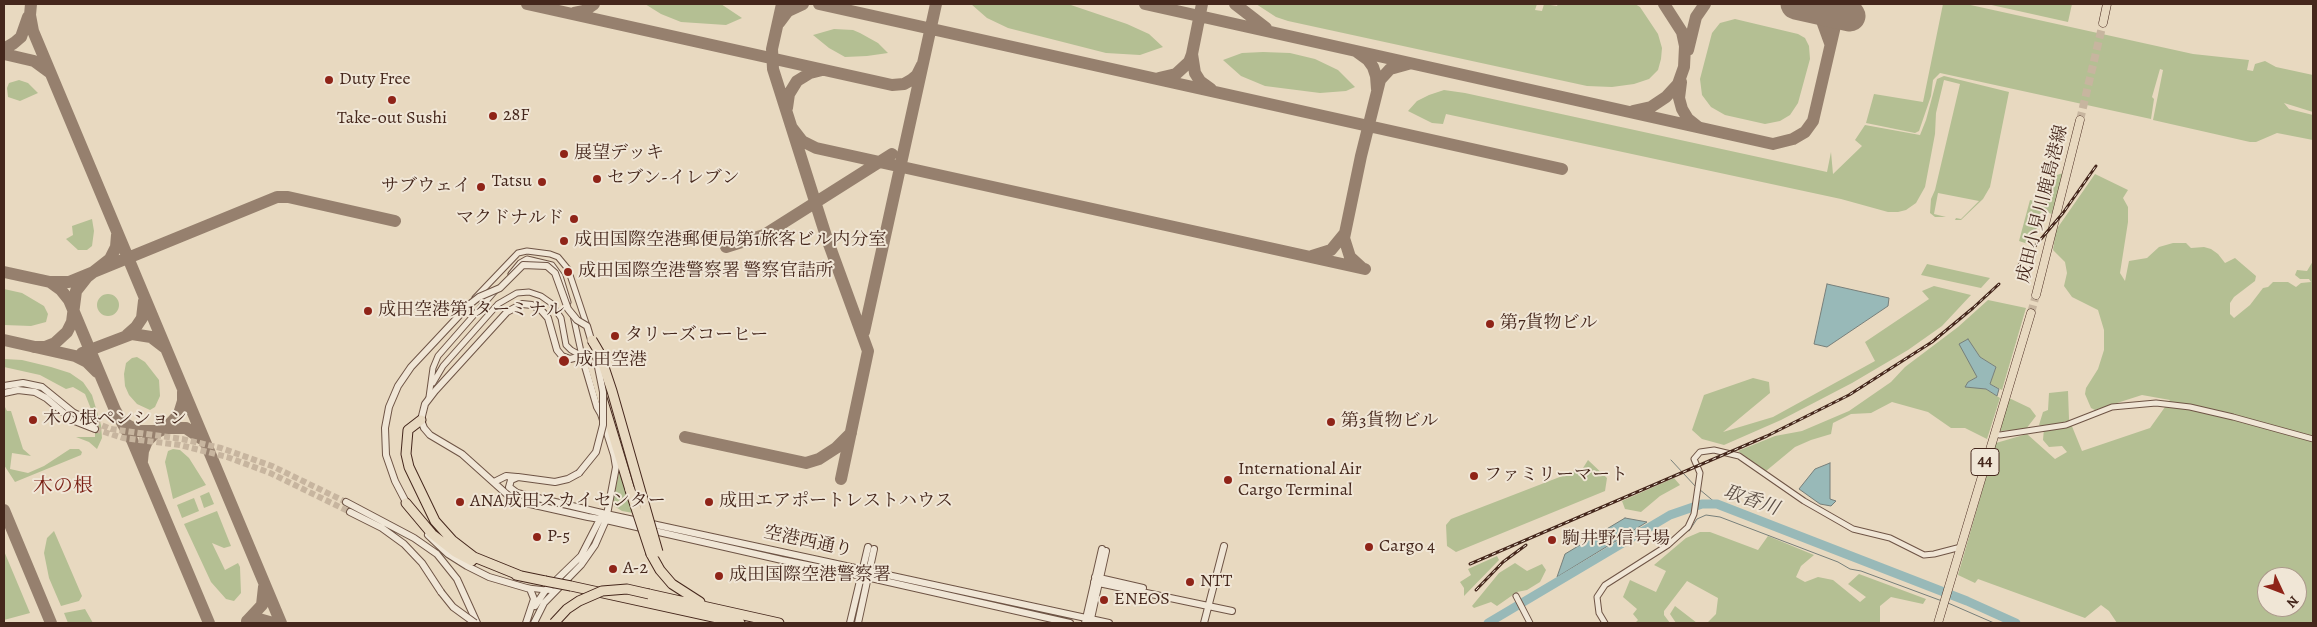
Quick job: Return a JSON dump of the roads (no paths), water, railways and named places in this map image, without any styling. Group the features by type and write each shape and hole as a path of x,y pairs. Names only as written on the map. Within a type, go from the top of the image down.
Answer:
{"highway":[{"path":"592,340 599,352 612,391 660,570 672,584 695,599 728,612"},
{"path":"582,356 590,360 592,365 630,490 655,553"},
{"path":"421,420 408,430 406,454 409,468 431,514 447,535 468,552 491,565 521,576"},
{"path":"406,503 432,534 452,553 489,568 740,623"},
{"path":"554,623 567,609 579,601 602,591 627,589 779,623"}],"main road":[{"path":"2102,23 2107,4"},
{"name":"成田小見川鹿島港線","path":"2036,295 2080,120"},
{"name":"44","path":"1938,623 2031,313"}],"street":[{"path":"406,503 391,471 385,448 385,428 389,407 398,386 411,367 518,253 527,250 550,254 558,257 568,269 592,340 601,379 604,425 596,452 579,473 568,479 555,482 506,476 494,482"},
{"path":"534,623 544,603 586,559 604,518 616,473 616,461 601,414 596,407 572,314 558,271 548,263 527,259 520,263 438,356 432,368 431,388 422,410 421,420 424,428 430,435 456,449 516,500 604,518"},
{"path":"470,304 479,297 500,288 523,265 547,266 555,273 568,309 577,320 587,326"},
{"path":"431,388 443,366 492,311 504,300 516,293 529,292 541,296 551,303 561,318 566,345 570,350 582,356"},
{"path":"428,399 507,312 522,304 537,307 544,314 557,350 562,356 570,359 582,356"},
{"path":"4,386 23,383 42,387 74,413 94,426 72,420 46,398 35,392 18,390 4,393"},
{"path":"1994,434 2066,425 2112,407 2156,403 2190,407 2313,439"},
{"path":"1604,623 1597,605 1597,597 1604,585 1668,545 1688,526 1694,514 1700,473 1694,459 1700,452 1714,450 1739,456 1804,501 1853,529 1890,538 1924,555 1961,547"},
{"path":"518,477 514,478 509,484 509,487 514,492 604,518"},
{"path":"346,502 414,538 437,554 457,579 476,623"},
{"path":"350,512 382,528 404,544 422,562 453,607 476,623"},
{"path":"529,616 545,591 581,556 604,518"},
{"name":"空港西通り","path":"604,518 1088,621 1109,623"},
{"path":"1204,623 1224,546"},
{"path":"858,623 871,548"},
{"path":"1088,621 1104,550"},
{"path":"452,553 489,577 525,587 555,591"},
{"path":"850,623 866,573"},
{"name":"空港西通り","path":"866,573 1070,623"},
{"path":"1097,580 1209,604 1232,611"},
{"path":"525,587 534,596 526,623"},
{"path":"1516,596 1530,623"}],"water":[{"path":"1827,284 1889,298 1888,306 1827,347 1814,344"},
{"path":"1968,339 1980,357 1996,367 1990,384 1999,389 1997,396 1986,389 1965,387 1968,382 1977,377 1959,344"},
{"path":"1830,463 1830,499 1836,501 1831,506 1820,504 1799,489 1815,469"},
{"path":"1625,518 1647,522 1557,577 1565,554"}],"waterway":[{"path":"1671,460 1696,487"},
{"path":"1699,489 1717,504"},
{"name":"取香川","path":"1488,623 1670,515 1702,504 1717,504 1967,601 2016,623"},
{"path":"1689,531 1697,519 1706,515 1720,517 1838,562 1850,569 1861,571 1942,601"},
{"path":"1948,603 1994,623"}],"tunnel":[{"path":"2080,120 2103,23"},
{"path":"2031,313 2036,295"},
{"path":"94,422 111,429 182,439 221,448 272,466 346,502"},
{"path":"95,429 123,438 180,445 227,457 270,473 350,512"}],"railway":[{"path":"2019,265 2063,213 2096,166"},
{"path":"1470,564 1767,436 1849,395 1932,342 1999,284"},
{"path":"1476,590 1503,562 1526,545"}],"place":[{"name":"Duty Free","path":"329,80"},
{"name":"Take-out Sushi","path":"392,100"},
{"name":"28F","path":"493,116"},
{"name":"展望デッキ","path":"564,154"},
{"name":"セブン-イレブン","path":"597,179"},
{"name":"Tatsu","path":"542,182"},
{"name":"サブウェイ","path":"481,187"},
{"name":"マクドナルド","path":"574,219"},
{"name":"成田国際空港郵便局第1旅客ビル内分室","path":"564,241"},
{"name":"成田国際空港警察署 警察官詰所","path":"568,272"},
{"name":"成田空港第1ターミナル","path":"368,311"},
{"name":"第7貨物ビル","path":"1490,324"},
{"name":"タリーズコーヒー","path":"615,336"},
{"name":"成田空港","path":"564,361"},
{"name":"木の根ペンション","path":"33,420"},
{"name":"第3貨物ビル","path":"1331,422"},
{"name":"ファミリーマート","path":"1474,476"},
{"name":"International Air Cargo Terminal","path":"1228,480"},
{"name":"ANA成田スカイセンター","path":"460,502"},
{"name":"成田エアポートレストハウス","path":"709,502"},
{"name":"P-5","path":"537,537"},
{"name":"駒井野信号場","path":"1552,540"},
{"name":"Cargo 4","path":"1369,547"},
{"name":"A-2","path":"613,569"},
{"name":"成田国際空港警察署","path":"719,576"},
{"name":"NTT","path":"1190,582"},
{"name":"ENEOS","path":"1104,600"}],"district":[{"name":"木の根","path":"63,487"}]}
